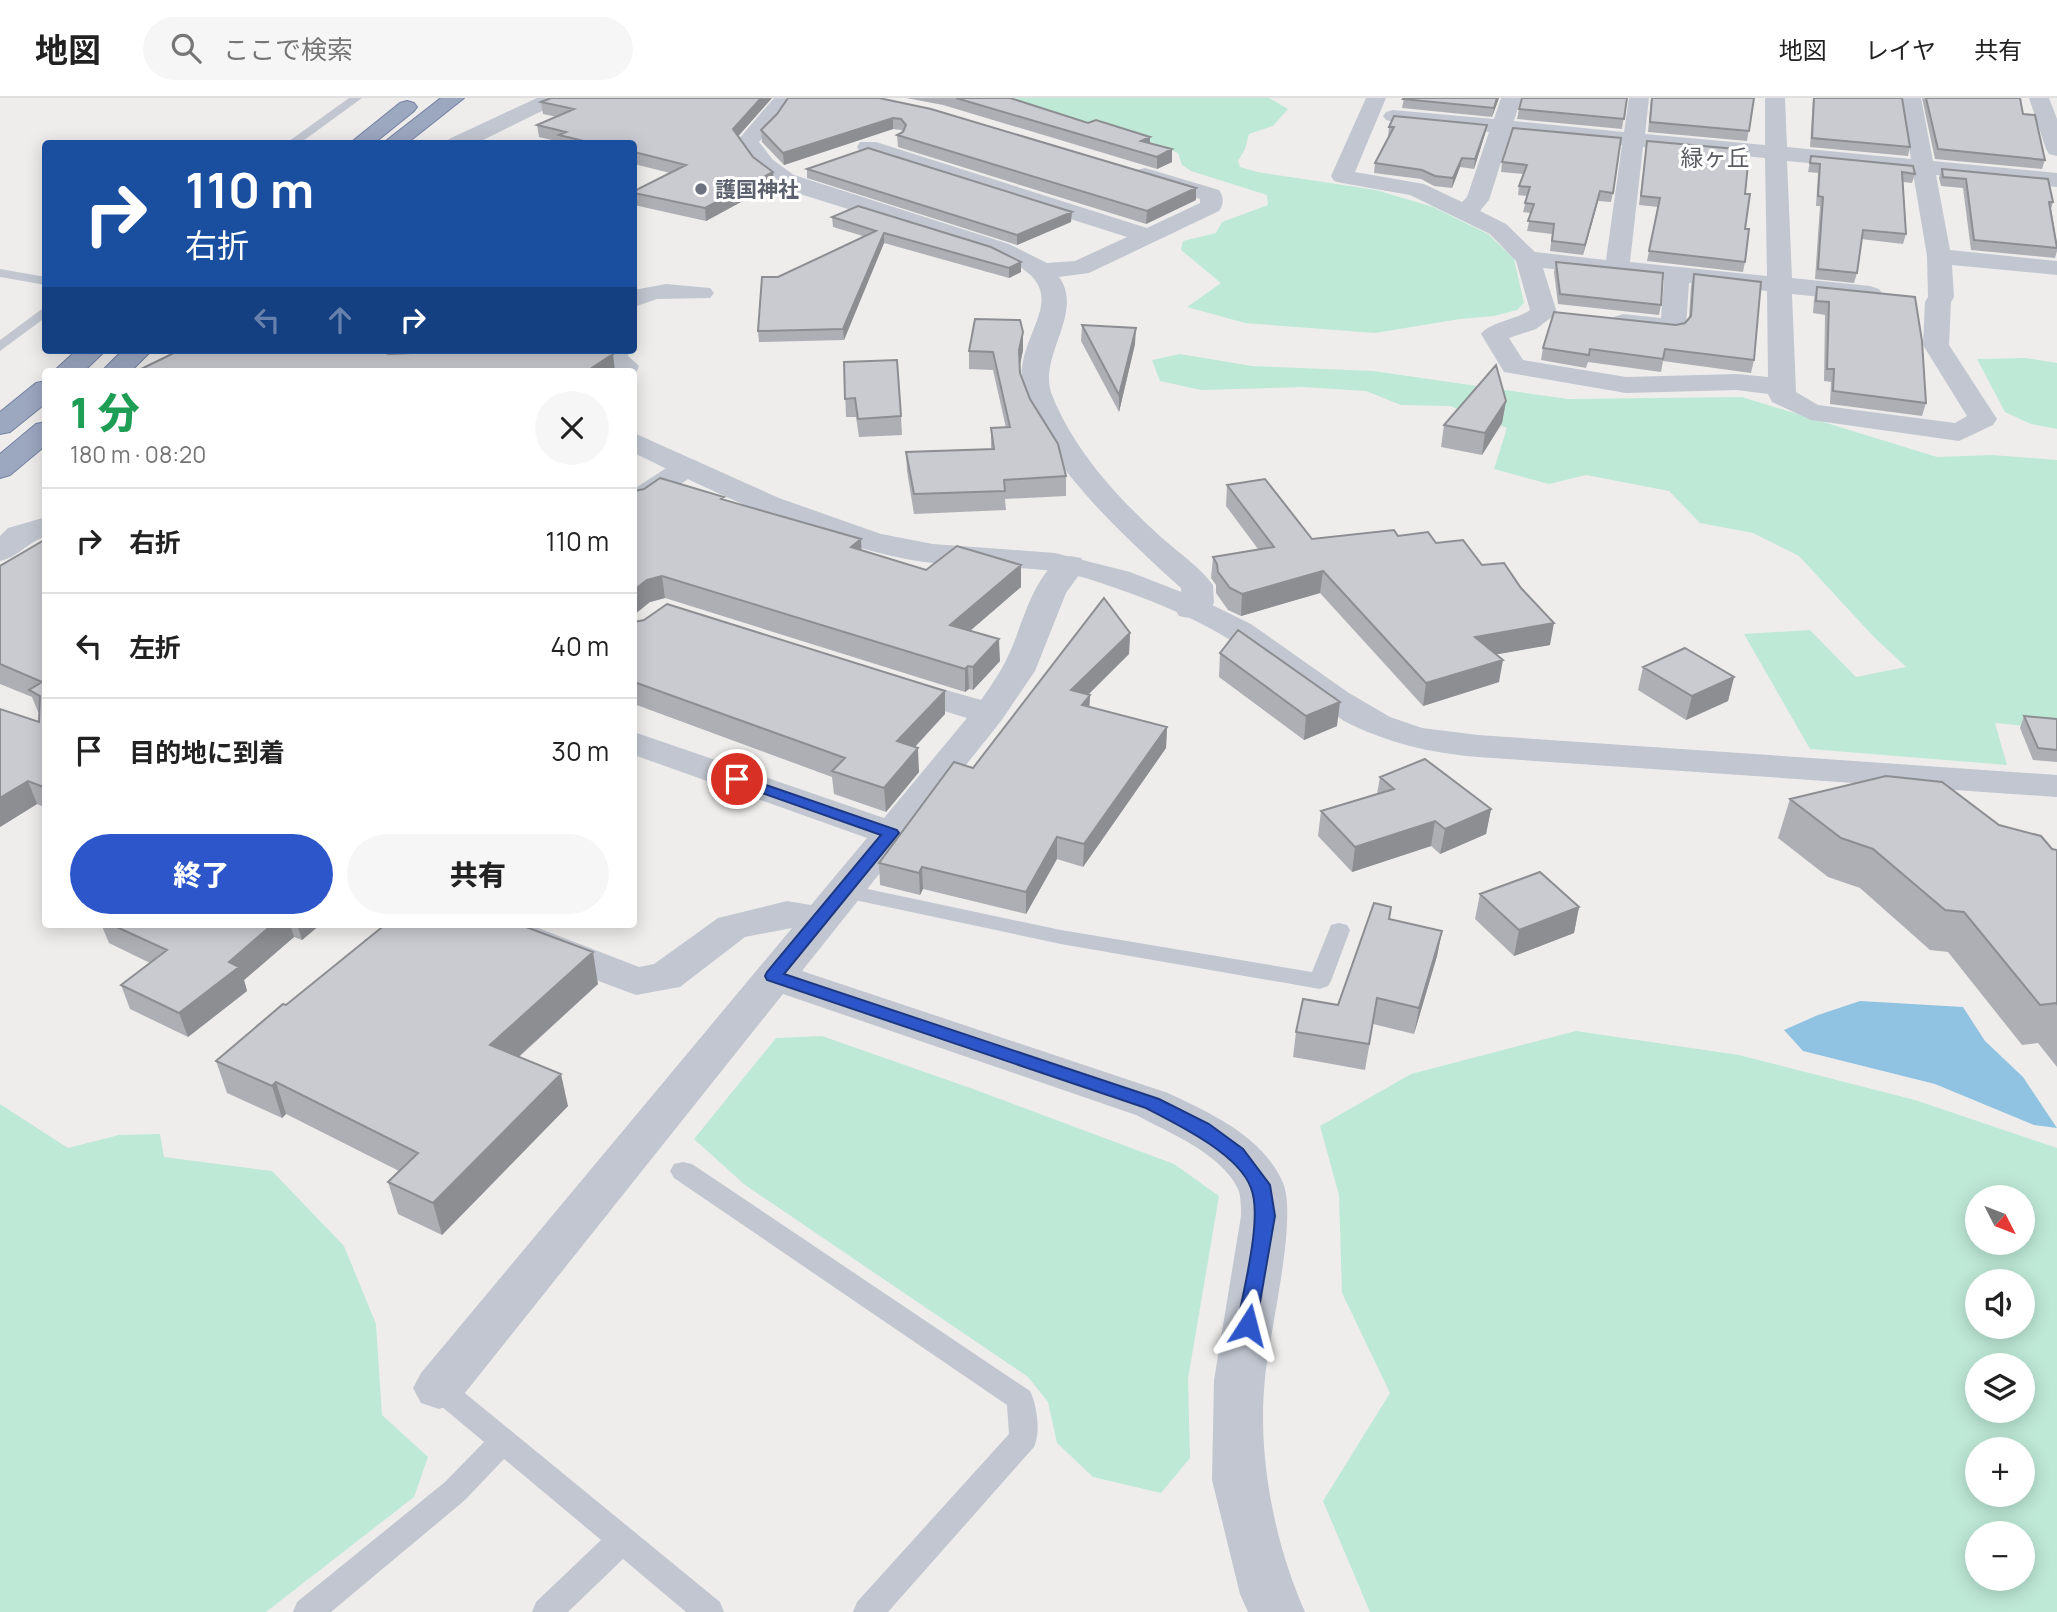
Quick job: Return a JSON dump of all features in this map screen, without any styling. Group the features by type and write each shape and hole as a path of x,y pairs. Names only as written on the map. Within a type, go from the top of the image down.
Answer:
{"highway":[{"path":"364,140 419,98"},
{"path":"397,140 454,98"},
{"path":"71,368 88,354"},
{"path":"118,368 134,354"},
{"path":"0,426 42,392"},
{"path":"0,469 42,433"}],"street":[{"path":"465,140 553,98"},
{"path":"784,98 769,120 748,141 755,156 780,177 796,185 900,220 1011,253 1044,271 1080,268 1211,206 1211,195 1120,168"},
{"path":"1465,212 1478,200 1511,98"},
{"path":"1616,267 1639,98"},
{"path":"1775,98 1782,396 1811,412 1959,432 1983,419 1936,345 1916,300"},
{"path":"1528,258 1916,300 1941,297 1939,256 1911,98"},
{"path":"2039,98 2057,149"},
{"path":"1780,387 1737,382 1626,385 1513,366 1494,334 1557,314 1528,258 1498,229 1416,189 1342,176 1373,106 1502,127 2057,180"},
{"path":"843,156 904,135"},
{"path":"868,147 1149,236"},
{"path":"780,177 805,169"},
{"path":"1939,256 2057,268"},
{"path":"1044,271 1052,287 1054,309 1035,365 1035,389 1075,463 1106,502 1197,585 1198,603 1191,609"},
{"path":"1596,319 1673,327 1677,273"},
{"path":"637,297 659,291 701,293"},
{"path":"343,368 359,354"},
{"path":"363,354 412,368"},
{"path":"615,354 614,359 625,368"},
{"path":"637,443 785,514 908,550 946,556 1030,559 1103,573 1238,631 1352,710 1401,734 1439,743 2057,786"},
{"path":"637,500 687,467"},
{"path":"0,552 19,535 42,527"},
{"path":"439,1388 989,714 1015,676 1031,643 1053,583 1070,565"},
{"path":"870,677 989,714"},
{"path":"637,744 891,833"},
{"path":"502,928 636,981 665,977 732,927 831,905"},
{"path":"773,976 1152,1104 1202,1129 1236,1154 1261,1185 1265,1216 1239,1380 1239,1480 1268,1594 1276,1612"}],"lane":[{"path":"297,140 356,98"},
{"path":"0,273 42,280"},
{"path":"0,347 42,313"},
{"path":"831,905 1062,937 1320,981 1339,930"},
{"path":"683,1171 1020,1399 1024,1438 868,1612"},
{"path":"439,1388 709,1612"},
{"path":"308,1612 455,1491 503,1441"},
{"path":"547,1612 622,1540"}],"green space":[{"path":"979,98 1269,98 1288,109 1273,126 1249,134 1238,161 1240,167 1376,190 1433,207 1488,234 1514,259 1524,303 1517,310 1494,316 1375,333 1245,323 1187,307 1221,283 1181,250 1183,241 1216,233 1222,222 1268,205 1267,195 1191,171 1182,165 1178,153 1148,141"},
{"path":"1180,354 1252,366 1373,371 1568,399 1742,397 1937,457 1992,455 2057,460 2057,729 1995,723 2007,765 1810,749 1744,634 1810,630 1856,677 1906,667 1873,636 1799,556 1753,533 1700,523 1669,491 1586,475 1549,484 1494,469 1507,428 1450,406 1401,405 1366,391 1303,387 1201,390 1160,381 1152,360"},
{"path":"2026,358 2057,363 2057,429 2031,424 2005,412 1977,359"},
{"path":"1576,1031 1739,1055 1915,1100 2057,1148 2057,1612 1370,1612 1323,1501 1390,1393 1342,1293 1339,1195 1320,1126 1411,1074"},
{"path":"822,1036 1174,1164 1219,1196 1188,1379 1190,1458 1161,1493 1093,1477 1057,1443 1048,1402 1028,1377 745,1185 694,1139 776,1038"},
{"path":"0,1104 68,1148 119,1135 160,1134 164,1157 272,1171 344,1246 376,1324 382,1415 428,1457 414,1497 266,1612 0,1612"}],"water":[{"path":"1860,1001 1963,1007 1985,1041 2023,1077 2057,1128 2034,1125 1935,1084 1803,1051 1784,1030"}],"building":[{"path":"551,98 761,98 733,129 753,157 773,172 705,208 637,194 637,190 686,165 637,153 637,140 580,140 559,135 566,132 537,125 574,109 541,102"},
{"path":"788,98 879,98 931,109 1196,188 1147,211 897,135 903,132 906,125 901,119 893,118 783,153 761,130"},
{"path":"956,98 1010,98 1088,123 1096,120 1150,137 1141,141 1172,149 1157,157"},
{"path":"1404,98 1497,98 1494,108"},
{"path":"1522,98 1627,98 1624,119 1519,109"},
{"path":"1652,98 1754,98 1749,131 1650,122"},
{"path":"1814,98 1902,98 1910,147 1812,138"},
{"path":"1926,98 2020,98 2023,114 2035,115 2045,160 1938,149"},
{"path":"1394,116 1487,125 1475,159 1462,158 1453,178 1375,163 1394,127 1389,127"},
{"path":"1513,128 1621,138 1613,193 1600,191 1585,245 1552,241 1554,224 1528,221 1534,204 1525,203 1530,187 1519,186 1527,165 1502,162"},
{"path":"1647,141 1747,150 1745,194 1750,194 1745,229 1749,229 1745,262 1649,251 1660,198 1641,196"},
{"path":"868,148 1072,212 1017,235 807,169"},
{"path":"1811,156 1913,166 1915,174 1902,172 1906,234 1863,230 1857,273 1818,269 1823,197 1818,196 1820,164 1810,163"},
{"path":"1942,169 2048,179 2057,248 1974,240 1966,179 1943,177"},
{"path":"858,206 991,247 1021,262 1009,268 884,233 843,329 758,331 762,277 778,277 876,231 832,217"},
{"path":"1556,262 1663,273 1661,305 1560,294"},
{"path":"1694,274 1761,282 1754,360 1665,349 1663,359 1590,349 1589,355 1543,348 1554,312 1676,325 1685,323 1691,316"},
{"path":"1817,287 1915,297 1922,341 1926,403 1833,391 1834,369 1827,369 1829,302 1816,301"},
{"path":"975,319 1020,320 1023,332 1019,350 1020,373 1030,399 1058,444 1066,476 1004,480 1005,491 914,494 906,452 994,449 991,428 1010,427 993,352 969,351"},
{"path":"1082,325 1136,328 1119,395"},
{"path":"172,354 613,354 592,368 143,368"},
{"path":"897,360 901,416 858,419 855,398 845,399 844,362"},
{"path":"1496,365 1506,401 1485,433 1444,425"},
{"path":"660,478 724,497 721,499 861,539 851,547 926,570 957,546 1021,565 950,625 999,639 973,667 968,666 965,669 662,576 647,580 637,588 637,490"},
{"path":"1265,479 1312,539 1394,530 1398,536 1428,532 1436,543 1463,540 1482,565 1504,563 1521,588 1554,623 1475,637 1503,660 1426,683 1323,571 1242,594 1230,588 1218,572 1213,557 1274,547 1227,485"},
{"path":"42,541 42,682 0,664 0,566"},
{"path":"1104,598 1130,633 1071,690 1090,695 1082,705 1167,727 1084,844 1057,837 1026,892 922,867 919,873 879,863 954,762 973,768"},
{"path":"667,604 945,691 897,741 918,748 884,788 832,771 845,758 637,683 637,621 644,620"},
{"path":"1238,630 1340,702 1306,716 1220,653"},
{"path":"1685,648 1734,677 1692,696 1643,667"},
{"path":"42,682 42,786 28,781 0,798 0,709 39,722 40,696 29,690"},
{"path":"2024,716 2057,719 2057,750 2038,748"},
{"path":"1425,759 1491,809 1445,829 1435,821 1355,847 1321,811 1394,789 1380,777"},
{"path":"1886,776 1942,782 1999,825 2041,836 2052,849 2057,850 2057,1004 2040,1005 1964,912 1945,910 1873,849 1841,838 1790,799"},
{"path":"1540,872 1579,907 1519,930 1480,894"},
{"path":"1374,903 1391,907 1389,919 1442,931 1419,1008 1377,998 1369,1044 1296,1032 1303,999 1338,1005"},
{"path":"119,928 268,928 229,962 239,967 179,1013 121,985 167,950"},
{"path":"381,928 529,928 593,952 490,1045 561,1074 433,1203 388,1182 418,1153 276,1082 272,1086 216,1061 283,1004 286,1005"}],"place":[{"name":"護国神社","path":"701,189"}],"district":[{"name":"緑ヶ丘","path":"1715,157"}],"route":[{"path":"737,779 891,833 773,976 1152,1104 1202,1129 1236,1154 1261,1185 1265,1216 1248,1325"}]}
